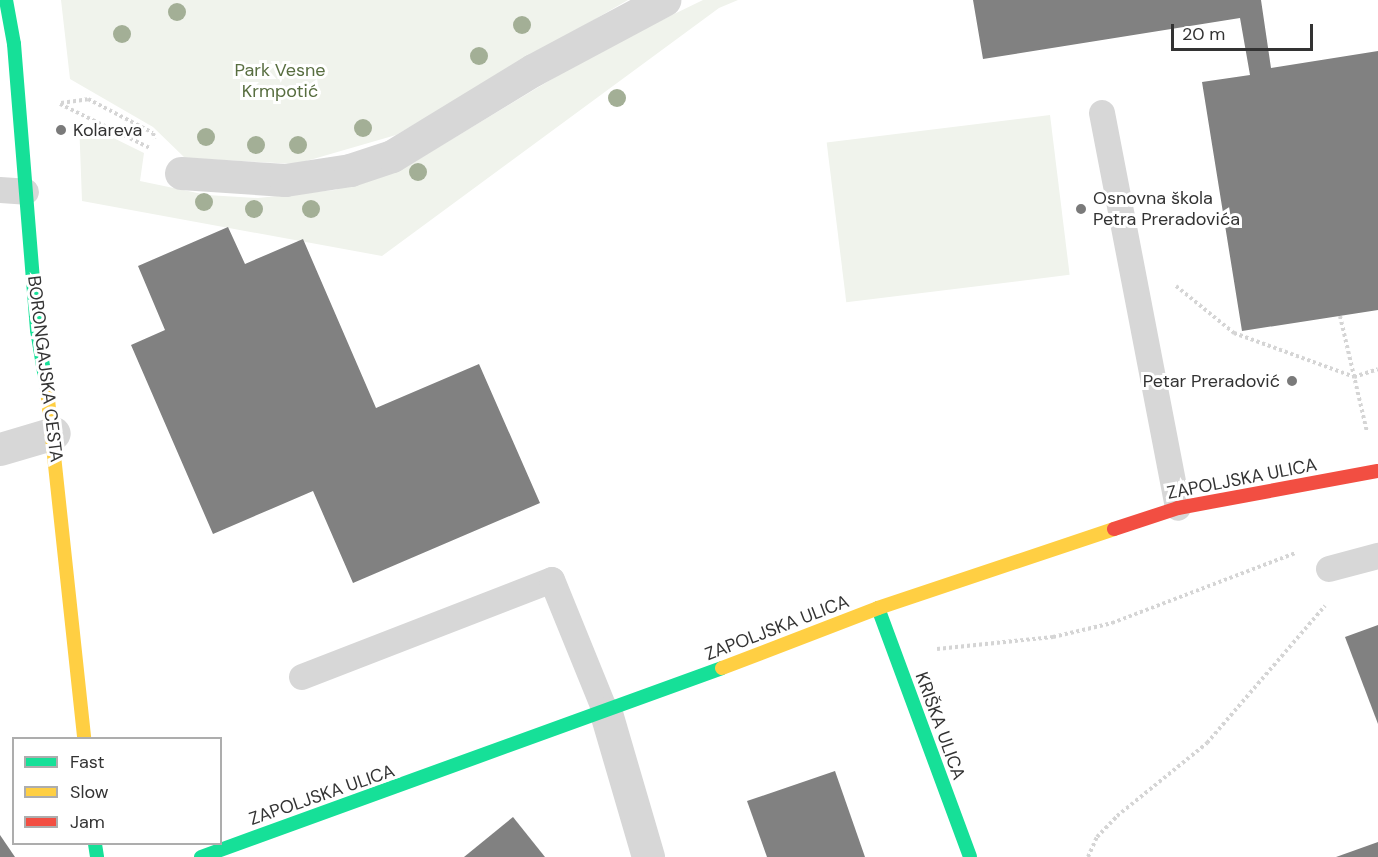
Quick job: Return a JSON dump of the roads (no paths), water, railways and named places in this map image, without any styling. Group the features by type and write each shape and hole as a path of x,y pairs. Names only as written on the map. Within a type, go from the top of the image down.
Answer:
{"street":[{"name":"BORONGAJSKA CESTA","path":"6,0 26,192 36,330 54,433 84,737"},
{"path":"181,173 285,180 350,170 392,156 533,70 664,0"},
{"path":"0,449 54,433"},
{"name":"ZAPOLJSKA ULICA","path":"201,857 606,713 878,608 1178,508 1378,471"},
{"name":"KRIŠKA ULICA","path":"878,608 970,857"},
{"path":"606,713 648,857"}],"lane":[{"path":"1102,112 1178,508"},
{"path":"0,190 26,192"},
{"path":"1329,569 1378,556"},
{"path":"302,677 552,580 606,713"}],"place":[{"name":"Kolareva","path":"61,130"},
{"name":"Osnovna škola Petra Preradovića","path":"1081,209"},
{"name":"Petar Preradović","path":"1292,381"}],"park label":[{"name":"Park Vesne Krmpotić","path":"280,82"}]}
